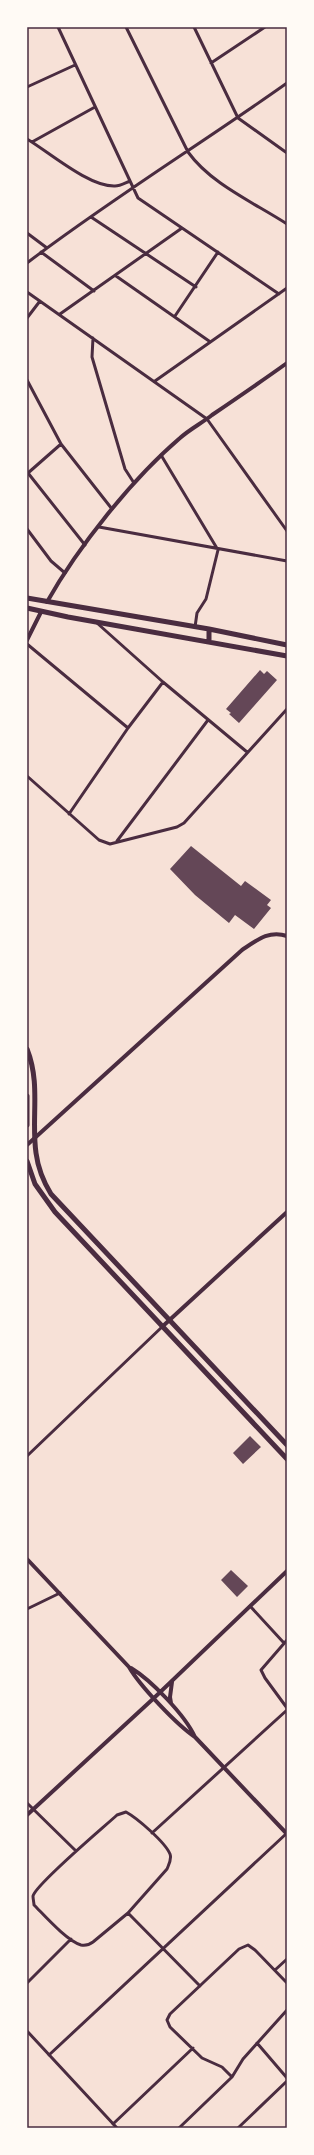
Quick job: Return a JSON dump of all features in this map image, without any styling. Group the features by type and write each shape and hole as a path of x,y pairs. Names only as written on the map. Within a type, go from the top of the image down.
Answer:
{"main road":[{"path":"27,598 209,629 287,645"},
{"path":"27,608 41,612 287,656"},
{"path":"209,629 209,642"},
{"path":"27,1049 35,1082 35,1137 39,1170 51,1194 287,1445"},
{"path":"27,1096 27,1125"},
{"path":"27,1161 29,1174 44,1200 287,1459"}],"street":[{"path":"58,27 132,187 141,200 279,294"},
{"path":"126,27 188,152 200,168 287,224"},
{"path":"194,27 238,118 287,152"},
{"path":"212,63 265,27"},
{"path":"27,87 75,65"},
{"path":"27,263 132,187 188,152 287,84"},
{"path":"32,142 95,107"},
{"path":"27,139 82,175 97,182 114,186 130,182"},
{"path":"91,217 196,287"},
{"path":"60,314 116,276 182,228"},
{"path":"27,233 47,248"},
{"path":"41,252 94,291"},
{"path":"175,316 196,287 218,252"},
{"path":"116,276 209,341"},
{"path":"155,381 209,341 287,288"},
{"path":"27,292 207,419 287,531"},
{"path":"27,318 40,301"},
{"path":"93,338 92,358 125,469 134,483"},
{"path":"47,602 65,573 112,510 134,483 161,455 181,436 287,363"},
{"path":"27,380 61,444 112,510"},
{"path":"61,444 28,473 85,545"},
{"path":"161,455 218,550 206,599 197,613 195,627"},
{"path":"99,527 218,550 287,561"},
{"path":"27,529 51,560 65,573"},
{"path":"27,640 41,612"},
{"path":"97,622 163,682 247,752"},
{"path":"27,644 128,728"},
{"path":"69,814 128,728 163,682"},
{"path":"27,776 99,840 110,844 177,827 184,823 287,709"},
{"path":"116,842 208,720"},
{"path":"27,1145 242,950 266,935 275,933 287,936"},
{"path":"27,1456 163,1326 287,1212"},
{"path":"27,1559 129,1667 135,1677 154,1698 224,1766 287,1833 49,2055"},
{"path":"27,1814 154,1698 287,1571"},
{"path":"27,1609 60,1593"},
{"path":"250,1606 284,1643"},
{"path":"152,1833 287,1709 264,1678 261,1670 287,1640"},
{"path":"129,1667 140,1674 160,1692 191,1728 195,1737"},
{"path":"172,1681 170,1697 172,1706"},
{"path":"27,1803 76,1851"},
{"path":"126,1812 134,1816 152,1833 170,1854 171,1862 167,1869 128,1912 88,1945 80,1945 71,1939 34,1906 33,1896 38,1888 76,1851 117,1815 126,1812"},
{"path":"128,1912 162,1949 200,1986"},
{"path":"27,1983 71,1939"},
{"path":"232,2078 222,2067 202,2058 170,2027 167,2020 170,2014 239,1949 248,1945 287,1982"},
{"path":"275,1970 287,1959"},
{"path":"179,2128 232,2078 243,2059 287,2010"},
{"path":"27,2031 117,2128"},
{"path":"257,2043 287,2078"},
{"path":"113,2124 193,2048"},
{"path":"238,2128 287,2081"}],"building":[{"path":"260,670 264,674 267,671 277,680 239,723 229,714 231,713 226,709"},
{"path":"191,846 241,886 245,881 271,900 267,905 271,908 254,929 235,915 229,923 195,895 170,869"},
{"path":"250,1436 261,1447 243,1464 233,1453"},
{"path":"231,1570 248,1586 237,1597 221,1580"}]}
